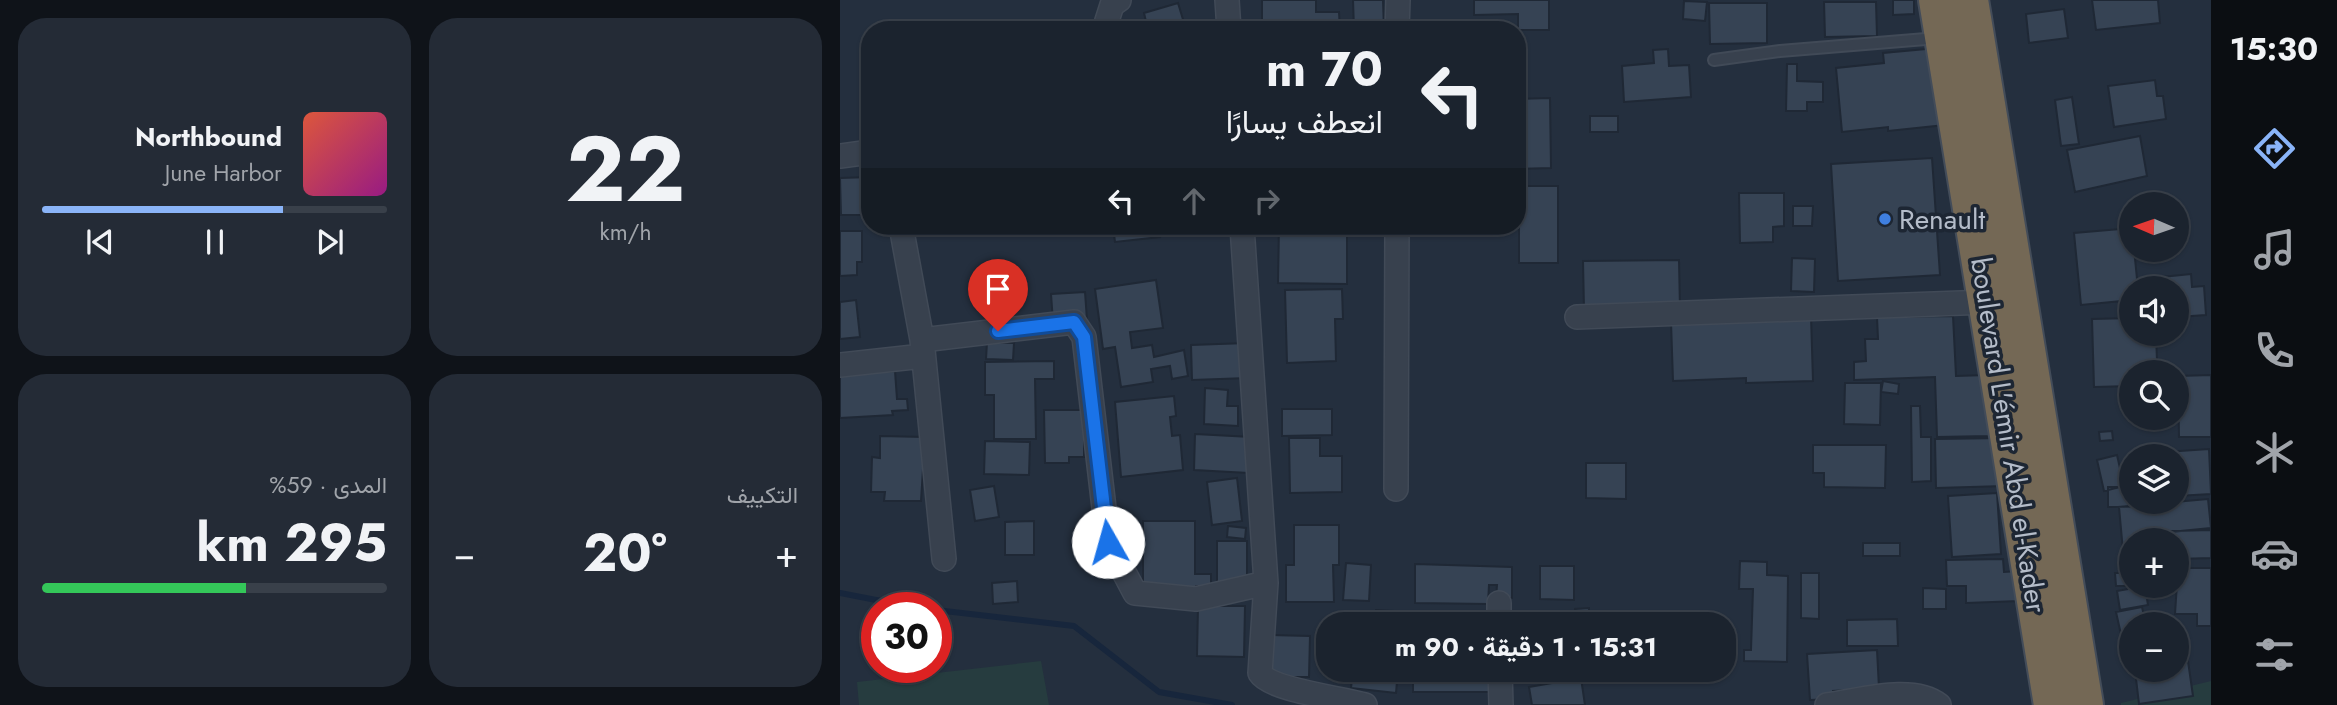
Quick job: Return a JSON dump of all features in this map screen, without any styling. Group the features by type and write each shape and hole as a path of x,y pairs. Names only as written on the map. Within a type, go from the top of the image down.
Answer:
{"highway":[{"name":"boulevard L'émir Abd el-Kader","path":"1938,0 2053,705"},
{"path":"1969,0 2084,705"}],"street":[{"path":"1107,21 1112,5 1119,0"},
{"path":"1227,0 1228,21"},
{"path":"1397,21 1398,0"},
{"path":"840,156 861,153"},
{"path":"903,235 923,348 944,559"},
{"path":"1243,235 1266,583 1260,673 1264,681 1278,687 1336,696 1365,705"},
{"path":"1396,489 1397,235"},
{"path":"1577,317 1987,302"},
{"path":"840,365 1074,322 1084,337 1108,542 1135,593 1196,599 1266,583"},
{"path":"1501,682 1502,705"},
{"path":"1827,705 1899,695 1932,699 1940,705"}],"lane":[{"path":"1714,60 1780,51 1944,37"}],"green space":[{"path":"1041,661 1049,705 859,705 857,682 952,683 952,671"},
{"path":"2211,681 2211,705 2121,705 2121,703"}],"building":[{"path":"1262,0 1316,0 1316,12 1339,12 1340,21 1262,21"},
{"path":"1353,0 1383,0 1384,21 1354,21"},
{"path":"1474,0 1549,0 1549,30 1526,30 1526,21 1518,21 1518,14 1474,15"},
{"path":"1893,0 1914,0 1914,14 1893,15"},
{"path":"2092,0 2158,0 2160,23 2096,30"},
{"path":"1684,1 1707,2 1705,21 1683,19"},
{"path":"1824,2 1876,2 1877,36 1825,37"},
{"path":"1178,3 1183,21 1146,21 1144,13"},
{"path":"1709,3 1767,3 1767,43 1710,44"},
{"path":"2064,9 2068,38 2029,43 2026,14"},
{"path":"1937,48 1945,125 1888,131 1888,127 1842,132 1836,68 1884,63 1883,53"},
{"path":"1668,49 1669,66 1689,65 1691,97 1624,102 1622,66 1654,63 1653,50"},
{"path":"1787,64 1797,64 1797,81 1823,82 1823,102 1807,102 1807,111 1786,111"},
{"path":"2155,80 2157,96 2163,96 2166,119 2114,127 2108,86"},
{"path":"2072,97 2079,144 2061,146 2055,100"},
{"path":"1550,98 1551,168 1526,169 1526,99"},
{"path":"1590,116 1618,116 1618,132 1590,132"},
{"path":"2140,136 2147,176 2075,192 2067,150"},
{"name":"Renault","path":"1932,158 1940,275 1838,281 1831,164"},
{"path":"861,177 861,215 841,215 840,178"},
{"path":"1526,186 1558,186 1558,263 1519,263 1519,235 1526,235"},
{"path":"1739,193 1784,193 1784,226 1773,227 1773,242 1740,243"},
{"path":"1793,206 1813,206 1812,226 1793,226"},
{"path":"2119,229 2119,262 2135,262 2137,276 2119,276 2119,301 2081,305 2074,233"},
{"path":"840,231 861,231 862,262 857,262 857,275 840,276"},
{"path":"1114,235 1160,235 1160,237 1115,242"},
{"path":"1279,235 1347,235 1347,284 1278,283"},
{"path":"1792,258 1815,259 1814,292 1791,291"},
{"path":"1679,260 1680,309 1584,310 1583,261"},
{"path":"2191,274 2192,287 2204,286 2206,315 2189,316 2189,276 2172,276"},
{"path":"1156,280 1163,328 1130,332 1132,348 1152,345 1154,357 1184,350 1188,376 1172,379 1170,366 1151,369 1153,382 1121,387 1115,347 1103,349 1095,289"},
{"path":"1342,289 1343,319 1335,319 1336,361 1287,363 1285,290"},
{"path":"1085,292 1087,320 1053,322 1051,294"},
{"path":"856,300 860,337 840,339 840,302"},
{"path":"1811,316 1813,381 1746,383 1746,378 1673,381 1671,322"},
{"path":"1953,316 1956,376 1987,375 1989,436 1937,437 1935,377 1854,380 1854,362 1866,361 1865,339 1878,339 1877,317"},
{"path":"2119,318 2119,346 2156,346 2157,360 2119,360 2119,386 2094,387 2092,319"},
{"path":"987,342 1014,343 1013,360 986,359"},
{"path":"1247,343 1248,378 1192,380 1191,345"},
{"path":"1054,361 1054,379 1035,379 1036,439 994,439 994,395 985,395 985,362"},
{"path":"895,371 897,399 907,399 908,410 892,411 893,415 840,418 840,374"},
{"path":"2211,375 2211,437 2179,437 2179,430 2189,430 2189,376"},
{"path":"1883,381 1899,384 1898,394 1881,392"},
{"path":"1845,383 1881,383 1880,425 1844,424"},
{"path":"1205,388 1228,390 1227,406 1238,406 1238,426 1204,424"},
{"path":"1174,396 1176,416 1170,417 1172,436 1180,435 1183,470 1121,477 1115,402"},
{"path":"1911,406 1920,406 1921,437 1931,437 1931,481 1912,482"},
{"path":"1282,409 1332,409 1332,435 1282,436"},
{"path":"1044,410 1084,410 1084,457 1069,457 1069,463 1045,463"},
{"path":"2112,431 2113,440 2100,441 2099,432"},
{"path":"1195,434 1251,437 1249,473 1194,470"},
{"path":"880,436 925,437 921,501 884,501 885,492 871,492 872,457 880,458"},
{"path":"1289,438 1320,438 1320,456 1342,456 1342,492 1290,493"},
{"path":"2004,438 2005,486 1936,488 1935,439"},
{"path":"985,441 1030,442 1029,475 984,474"},
{"path":"1813,445 1886,445 1885,488 1824,487 1824,473 1813,473"},
{"path":"2209,449 2211,494 2189,495 2189,450"},
{"path":"2117,455 2119,487 2104,491 2097,460"},
{"path":"1586,463 1626,463 1626,499 1586,498"},
{"path":"1237,478 1242,521 1212,525 1207,482"},
{"path":"994,486 999,517 975,521 970,490"},
{"path":"2108,487 2119,487 2119,507 2108,507"},
{"path":"1997,493 2001,554 1952,557 1948,496"},
{"path":"2208,499 2211,528 2189,530 2189,528 2121,528 2120,514 2189,514 2189,501"},
{"path":"1034,521 1034,555 1005,555 1005,522"},
{"path":"1143,521 1195,521 1195,574 1211,574 1211,586 1196,586 1196,592 1143,593"},
{"path":"1294,525 1339,525 1339,565 1333,565 1334,602 1286,602 1286,565 1294,565"},
{"path":"1228,526 1246,528 1245,539 1227,537"},
{"path":"2211,530 2211,558 2189,559 2189,531"},
{"path":"1217,541 1247,541 1247,584 1217,588"},
{"path":"1863,543 1900,543 1900,556 1863,556"},
{"path":"2003,559 2004,572 2019,571 2019,601 1966,603 1966,586 1947,586 1946,560"},
{"path":"1740,561 1767,562 1767,575 1788,576 1787,662 1744,661 1744,650 1751,650 1753,589 1739,589"},
{"path":"1346,563 1371,565 1369,601 1343,600"},
{"path":"1415,564 1512,567 1512,598 1496,598 1497,585 1489,585 1488,604 1415,603"},
{"path":"1540,566 1574,566 1574,600 1540,599"},
{"path":"2189,568 2211,568 2211,626 2197,626 2197,614 2175,612 2176,598 2189,598"},
{"path":"1801,573 1819,573 1819,619 1801,618"},
{"path":"2115,573 2119,573 2119,586 2116,586"},
{"path":"1017,581 1018,602 993,604 992,583"},
{"path":"1923,588 1946,589 1946,609 1923,609"},
{"path":"2117,591 2119,598 2147,598 2148,605 2120,610"},
{"path":"1198,606 1245,606 1244,657 1197,656"},
{"path":"2142,607 2143,612 2119,612 2119,626 2116,612"},
{"path":"1589,608 1589,612 1575,612 1575,609"},
{"path":"1376,610 1410,612 1376,612"},
{"path":"1897,619 1898,646 1847,646 1847,620"},
{"path":"1265,635 1310,636 1309,677 1265,677"},
{"path":"1877,650 1879,688 1833,691 1833,699 1810,700 1807,654"},
{"path":"2189,668 2193,696 2139,704 2136,682 2189,682"},
{"path":"1352,682 1397,682 1396,693 1351,688"},
{"path":"1413,682 1492,682 1492,692 1413,692"},
{"path":"1558,682 1582,682 1585,705 1532,705 1529,687"}],"waterway":[{"path":"840,593 861,597"},
{"path":"952,612 1074,626 1159,692 1232,705"}],"place":[{"name":"Renault","path":"1885,219"}],"route":[{"path":"998,331 1074,322 1084,337 1108,542"}]}
